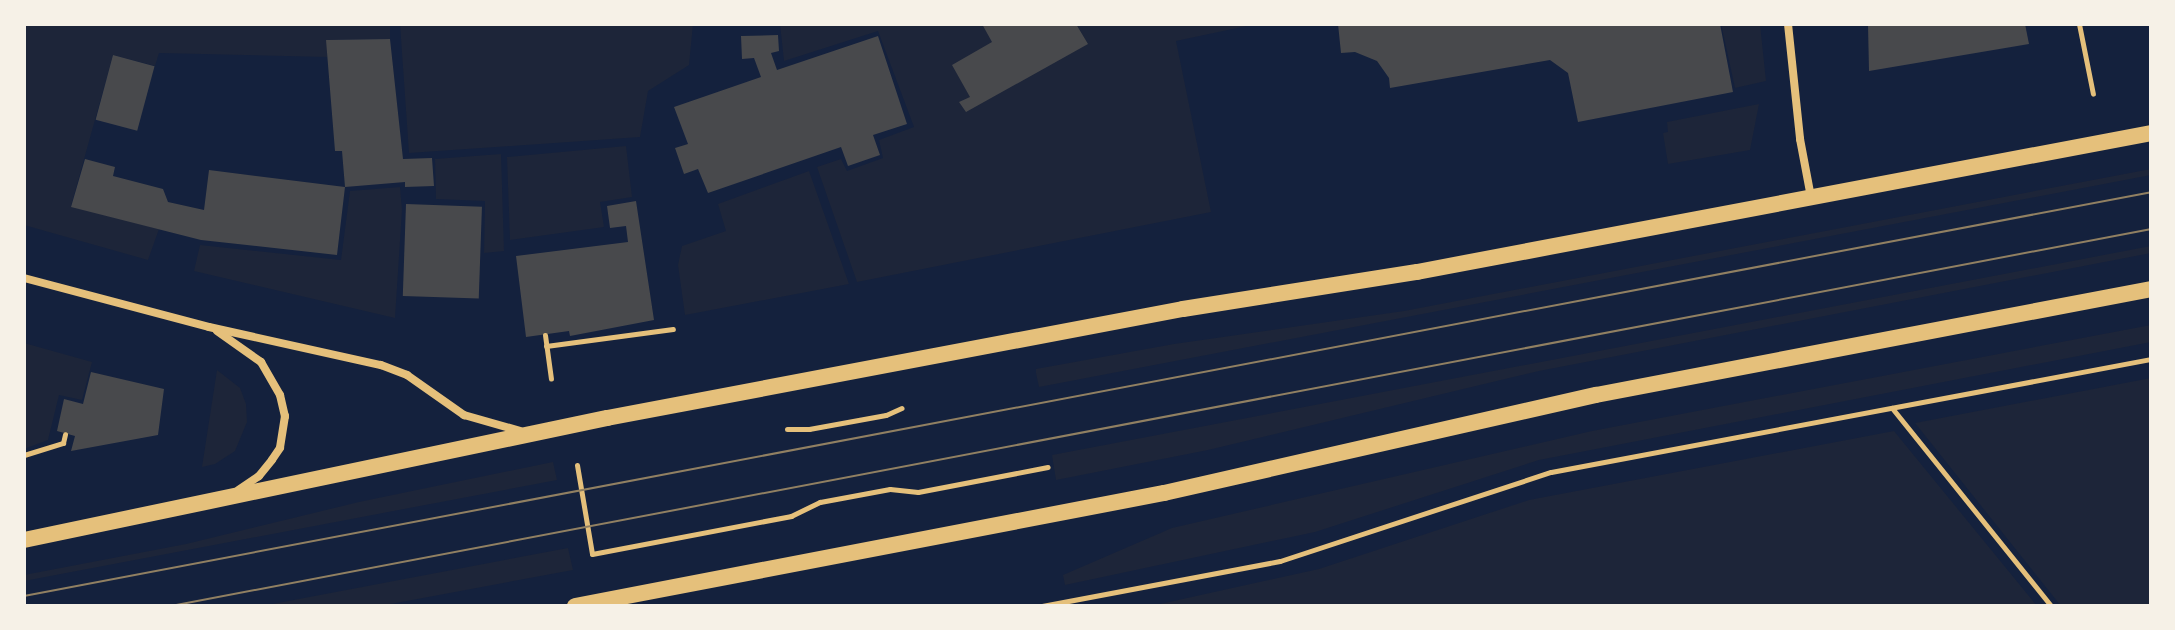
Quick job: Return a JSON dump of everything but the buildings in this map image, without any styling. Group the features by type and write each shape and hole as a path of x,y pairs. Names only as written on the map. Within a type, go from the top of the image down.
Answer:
{"main road":[{"path":"24,540 529,433 1183,309 1417,272 2151,133"},
{"path":"575,606 1164,493 1596,395 2151,289"}],"street":[{"path":"1788,24 1800,139 1811,197"},
{"path":"24,278 209,327 381,365 407,375 464,415 529,433"},
{"path":"209,327 261,362 280,395 285,416 280,448 272,460 259,476 223,499"}],"path":[{"path":"2079,24 2093,94"},
{"path":"546,346 673,329"},
{"path":"545,335 551,379"},
{"path":"1042,606 1280,561 1551,472 2151,359"},
{"path":"1892,408 2051,606"},
{"path":"809,429 886,415"},
{"path":"24,455 63,443 65,434"},
{"path":"578,468 592,554 791,516 820,502 890,489 918,492 1048,467"}],"shaded area":[{"path":"24,24 390,24 390,39 327,40 327,57 159,53 155,66 113,55 71,206 159,229 148,260 24,225"},
{"path":"400,24 693,24 689,65 648,91 640,137 409,153"},
{"path":"780,24 1256,24 1176,41 1211,212 857,282 817,167 841,159 847,171 883,158 879,140 914,127 878,31 784,61"},
{"path":"1721,24 1760,24 1766,81 1735,88"},
{"path":"1759,104 1750,150 1668,164 1663,133 1668,132 1667,122"},
{"path":"626,146 632,197 600,202 604,227 510,240 507,157"},
{"path":"501,154 504,251 484,253 485,201 436,199 435,159"},
{"path":"2151,169 2151,175 1039,387 1036,373 1036,369 1174,344 1404,311"},
{"path":"809,171 849,284 685,315 678,265 682,246 726,231 718,204"},
{"path":"400,187 402,210 395,318 194,271 200,245 341,260 350,191"},
{"path":"2151,246 2151,253 1539,371 1208,450 1056,480 1052,455"},
{"path":"2151,325 2151,342 1539,460 1315,532 1065,585 1063,575 1172,528 1592,431"},
{"path":"24,343 92,362 82,400 59,395 48,440 24,449"},
{"path":"217,370 240,388 246,404 247,422 235,451 215,464 202,467"},
{"path":"2151,378 2151,606 2061,606 1915,423"},
{"path":"1894,431 2037,606 1151,606 1319,569 1529,500"},
{"path":"553,462 557,480 24,581 24,575 186,544 359,502"},
{"path":"568,548 573,570 380,606 262,606"}],"tram line":[{"path":"24,596 2151,192"},
{"path":"171,606 2151,229"}]}
